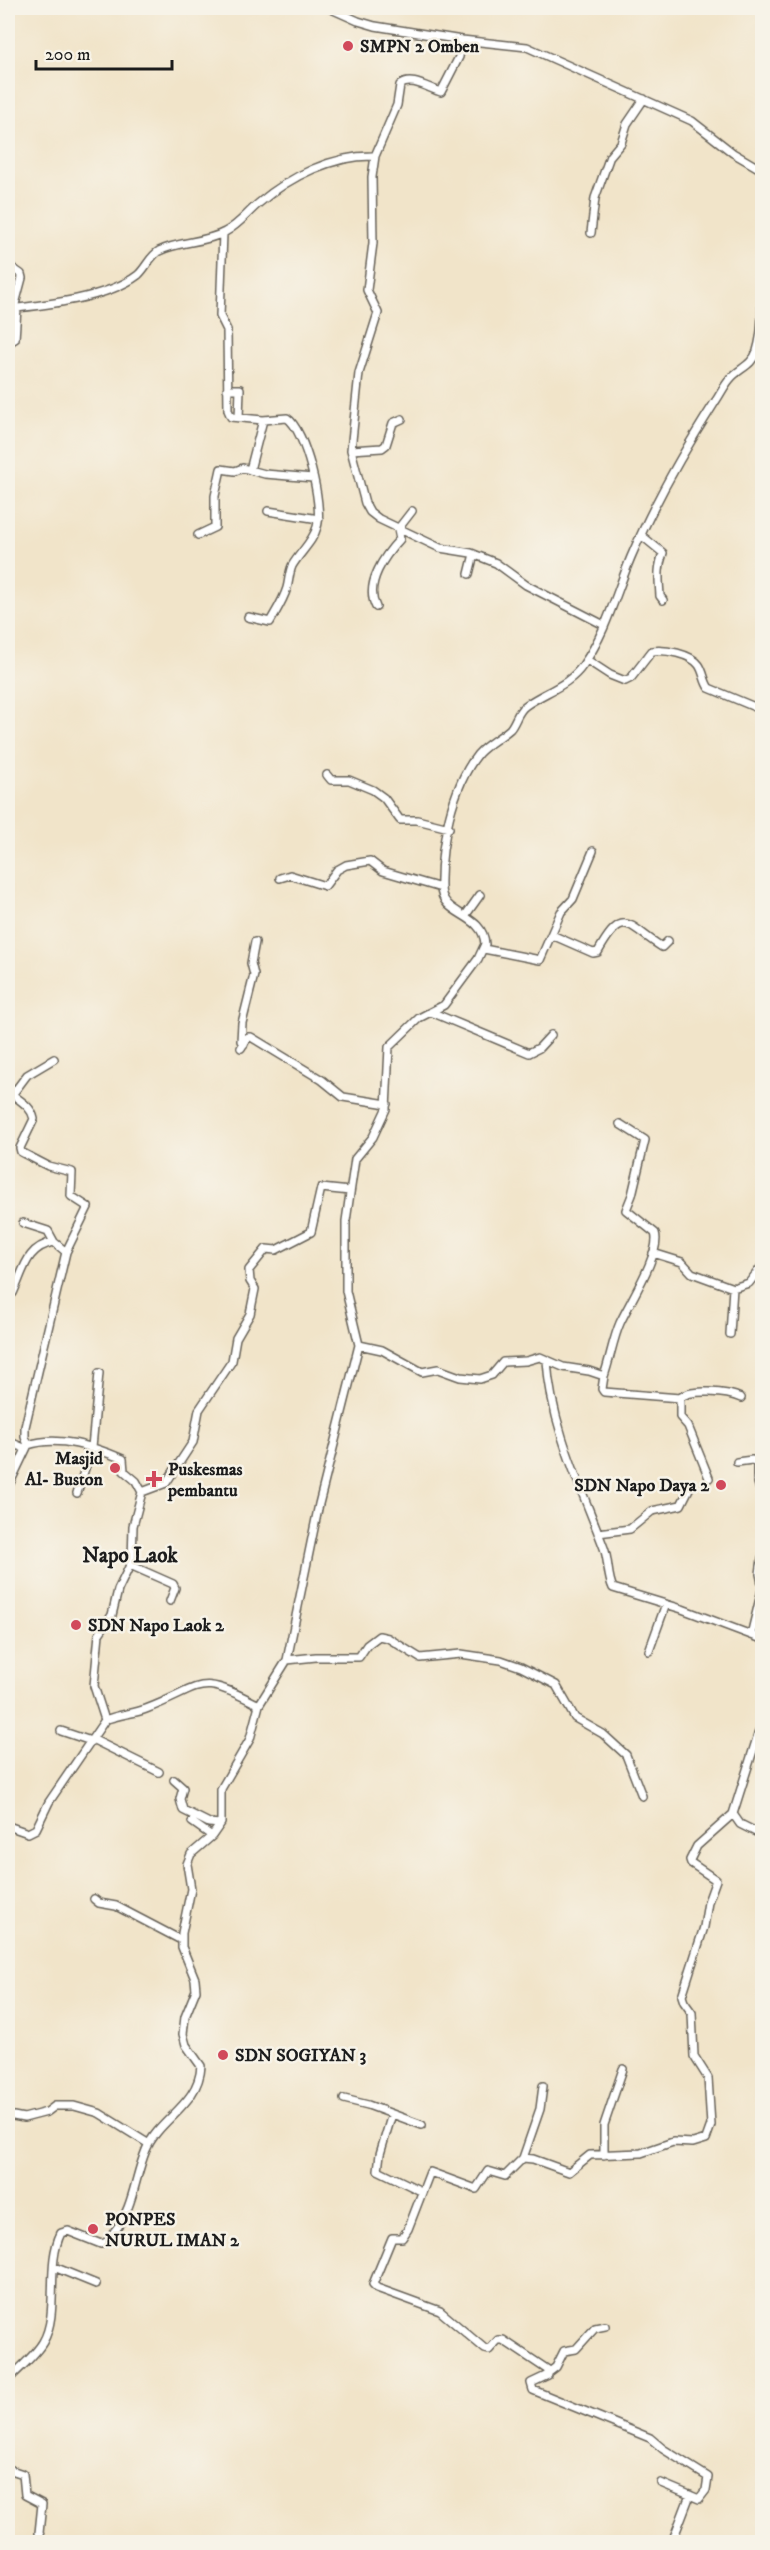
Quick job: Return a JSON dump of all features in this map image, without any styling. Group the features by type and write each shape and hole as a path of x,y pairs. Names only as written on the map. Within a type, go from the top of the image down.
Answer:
{"street":[{"path":"329,8 364,23 462,40 527,47 693,121 733,153 762,170"},
{"path":"462,40 459,57 441,92 418,83 406,81 400,85 397,105 375,156 371,201 374,243 367,290 378,313 359,373 351,450 365,503 370,512 398,529 440,548 474,554 496,562 526,585 604,625"},
{"path":"591,233 595,198 610,156 620,145 627,124 644,99"},
{"path":"13,308 106,293 139,274 157,252 223,233 242,221 259,203 301,175 322,165 343,159 375,156"},
{"path":"223,233 220,316 227,330 229,414 231,417 263,420 286,418 292,422 306,450 317,485 319,519 313,538 291,568 282,601 270,622 248,617"},
{"path":"8,2380 40,2346 46,2336 51,2318 51,2284 58,2239 63,2231 101,2244 107,2241 130,2206 149,2144 192,2094 200,2077 201,2066 183,2039 184,2022 194,1996 196,1983 183,1953 182,1940 191,1889 187,1864 191,1854 212,1836 220,1824 221,1790 250,1739 259,1705 287,1659 319,1504 359,1345 346,1292 346,1221 355,1159 373,1137 387,1104 389,1047 414,1022 438,1009 449,999 484,949 485,938 480,927 445,902 441,888 451,812 466,773 480,753 509,729 523,708 564,683 585,662 604,625 641,534 666,484 730,379 749,365 755,357 761,327 762,247"},
{"path":"8,265 21,274 22,278 13,308 15,339 8,343"},
{"path":"227,389 240,389 239,418"},
{"path":"351,450 382,448 386,445 393,423 402,419"},
{"path":"250,470 263,420"},
{"path":"198,535 215,527 215,496 221,469 234,471 244,468 265,474 313,478"},
{"path":"268,511 319,519"},
{"path":"398,529 406,522 412,511"},
{"path":"376,608 374,585 384,556 400,539 398,529"},
{"path":"641,534 663,553 657,570 660,580 660,596 663,600"},
{"path":"469,574 474,554"},
{"path":"585,662 626,681 631,678 652,651 676,654 690,658 699,664 709,688 762,710"},
{"path":"327,775 331,780 349,780 373,790 384,798 400,820 417,820 449,828"},
{"path":"484,949 519,954 538,961 561,912 573,899 593,851"},
{"path":"280,878 290,875 325,886 337,870 370,861 383,872 441,888"},
{"path":"465,916 480,895"},
{"path":"552,935 593,953 598,952 615,926 622,923 630,924 662,947 668,941"},
{"path":"255,942 251,963 254,975 242,1023 242,1046 251,1036 322,1080 343,1097 387,1104"},
{"path":"431,1012 529,1053 539,1048 551,1035"},
{"path":"8,1487 27,1447 25,1427 66,1252 87,1206 71,1196 72,1172 48,1166 21,1152 20,1148 34,1119 28,1106 10,1093 27,1075 54,1059"},
{"path":"620,1124 645,1140 632,1195 626,1210 657,1235 654,1253 619,1325 602,1389 604,1392 680,1398 689,1392 719,1393 741,1398"},
{"path":"142,1492 166,1483 193,1442 199,1410 230,1364 236,1338 250,1314 255,1289 250,1281 249,1270 266,1249 276,1250 311,1232 322,1187 350,1191"},
{"path":"23,1224 48,1231 54,1242 66,1252"},
{"path":"13,1293 30,1254 46,1243 54,1242"},
{"path":"654,1253 682,1262 692,1273 733,1288 749,1283 762,1266"},
{"path":"730,1334 733,1288"},
{"path":"359,1345 382,1350 422,1372 438,1369 472,1379 492,1375 503,1362 526,1362 540,1357 563,1367 604,1376"},
{"path":"547,1361 554,1410 580,1491 609,1564 613,1588 666,1604 762,1640"},
{"path":"77,1492 92,1447 99,1373"},
{"path":"680,1398 680,1417 688,1426 709,1478"},
{"path":"8,1441 27,1447 42,1442 92,1447 124,1460 124,1471 136,1481 142,1492 134,1520 134,1550 130,1565 118,1590 112,1615 99,1634 94,1686 105,1719"},
{"path":"737,1462 748,1460 757,1462 757,1479 762,1497"},
{"path":"598,1533 630,1529 652,1511 681,1505 689,1489"},
{"path":"762,1558 760,1574 762,1583"},
{"path":"130,1565 175,1585 170,1601"},
{"path":"751,1635 762,1590"},
{"path":"649,1651 666,1604"},
{"path":"287,1659 359,1657 367,1645 379,1636 388,1638 420,1658 464,1654 516,1665 556,1685 575,1718 603,1734 626,1755 642,1796"},
{"path":"8,1826 28,1833 36,1829 49,1802 105,1719 147,1708 200,1684 223,1687 259,1705"},
{"path":"523,2158 533,2159 569,2172 586,2157 641,2153 674,2142 702,2142 709,2135 711,2103 708,2078 694,2054 692,2013 682,1996 716,1880 690,1860 698,1846 733,1814 762,1722"},
{"path":"61,1731 91,1740 159,1772"},
{"path":"174,1780 183,1788 180,1799 183,1810 209,1823 220,1824"},
{"path":"733,1814 740,1824 762,1835"},
{"path":"192,1822 212,1836"},
{"path":"94,1899 99,1903 116,1906 182,1940"},
{"path":"604,2155 604,2125 623,2069"},
{"path":"543,2086 540,2109 523,2158 505,2176 488,2171 477,2189 430,2172 408,2229 402,2238 392,2238 374,2277 373,2286 440,2311 485,2349 489,2350 498,2340 503,2340 547,2369 548,2373"},
{"path":"344,2099 422,2125"},
{"path":"8,2115 24,2118 47,2112 55,2106 74,2106 99,2113 149,2144"},
{"path":"392,2114 377,2168 380,2172 406,2182 421,2191"},
{"path":"54,2267 96,2284"},
{"path":"605,2326 595,2328 576,2349 564,2351 556,2367 531,2384 532,2389 650,2438 674,2456 707,2474 707,2486 701,2498 661,2483"},
{"path":"8,2469 23,2474 25,2495 42,2504 39,2533 43,2542"},
{"path":"672,2542 690,2495"}],"place":[{"name":"SMPN 2 Omben","path":"348,46"},
{"name":"Masjid Al- Buston","path":"115,1468"},
{"name":"Puskesmas pembantu","path":"154,1479"},
{"name":"SDN Napo Daya 2","path":"721,1485"},
{"name":"SDN Napo Laok 2","path":"76,1625"},
{"name":"SDN SOGIYAN 3","path":"223,2055"},
{"name":"PONPES NURUL IMAN 2","path":"93,2229"}],"district":[{"name":"Napo Laok","path":"130,1555"}]}
